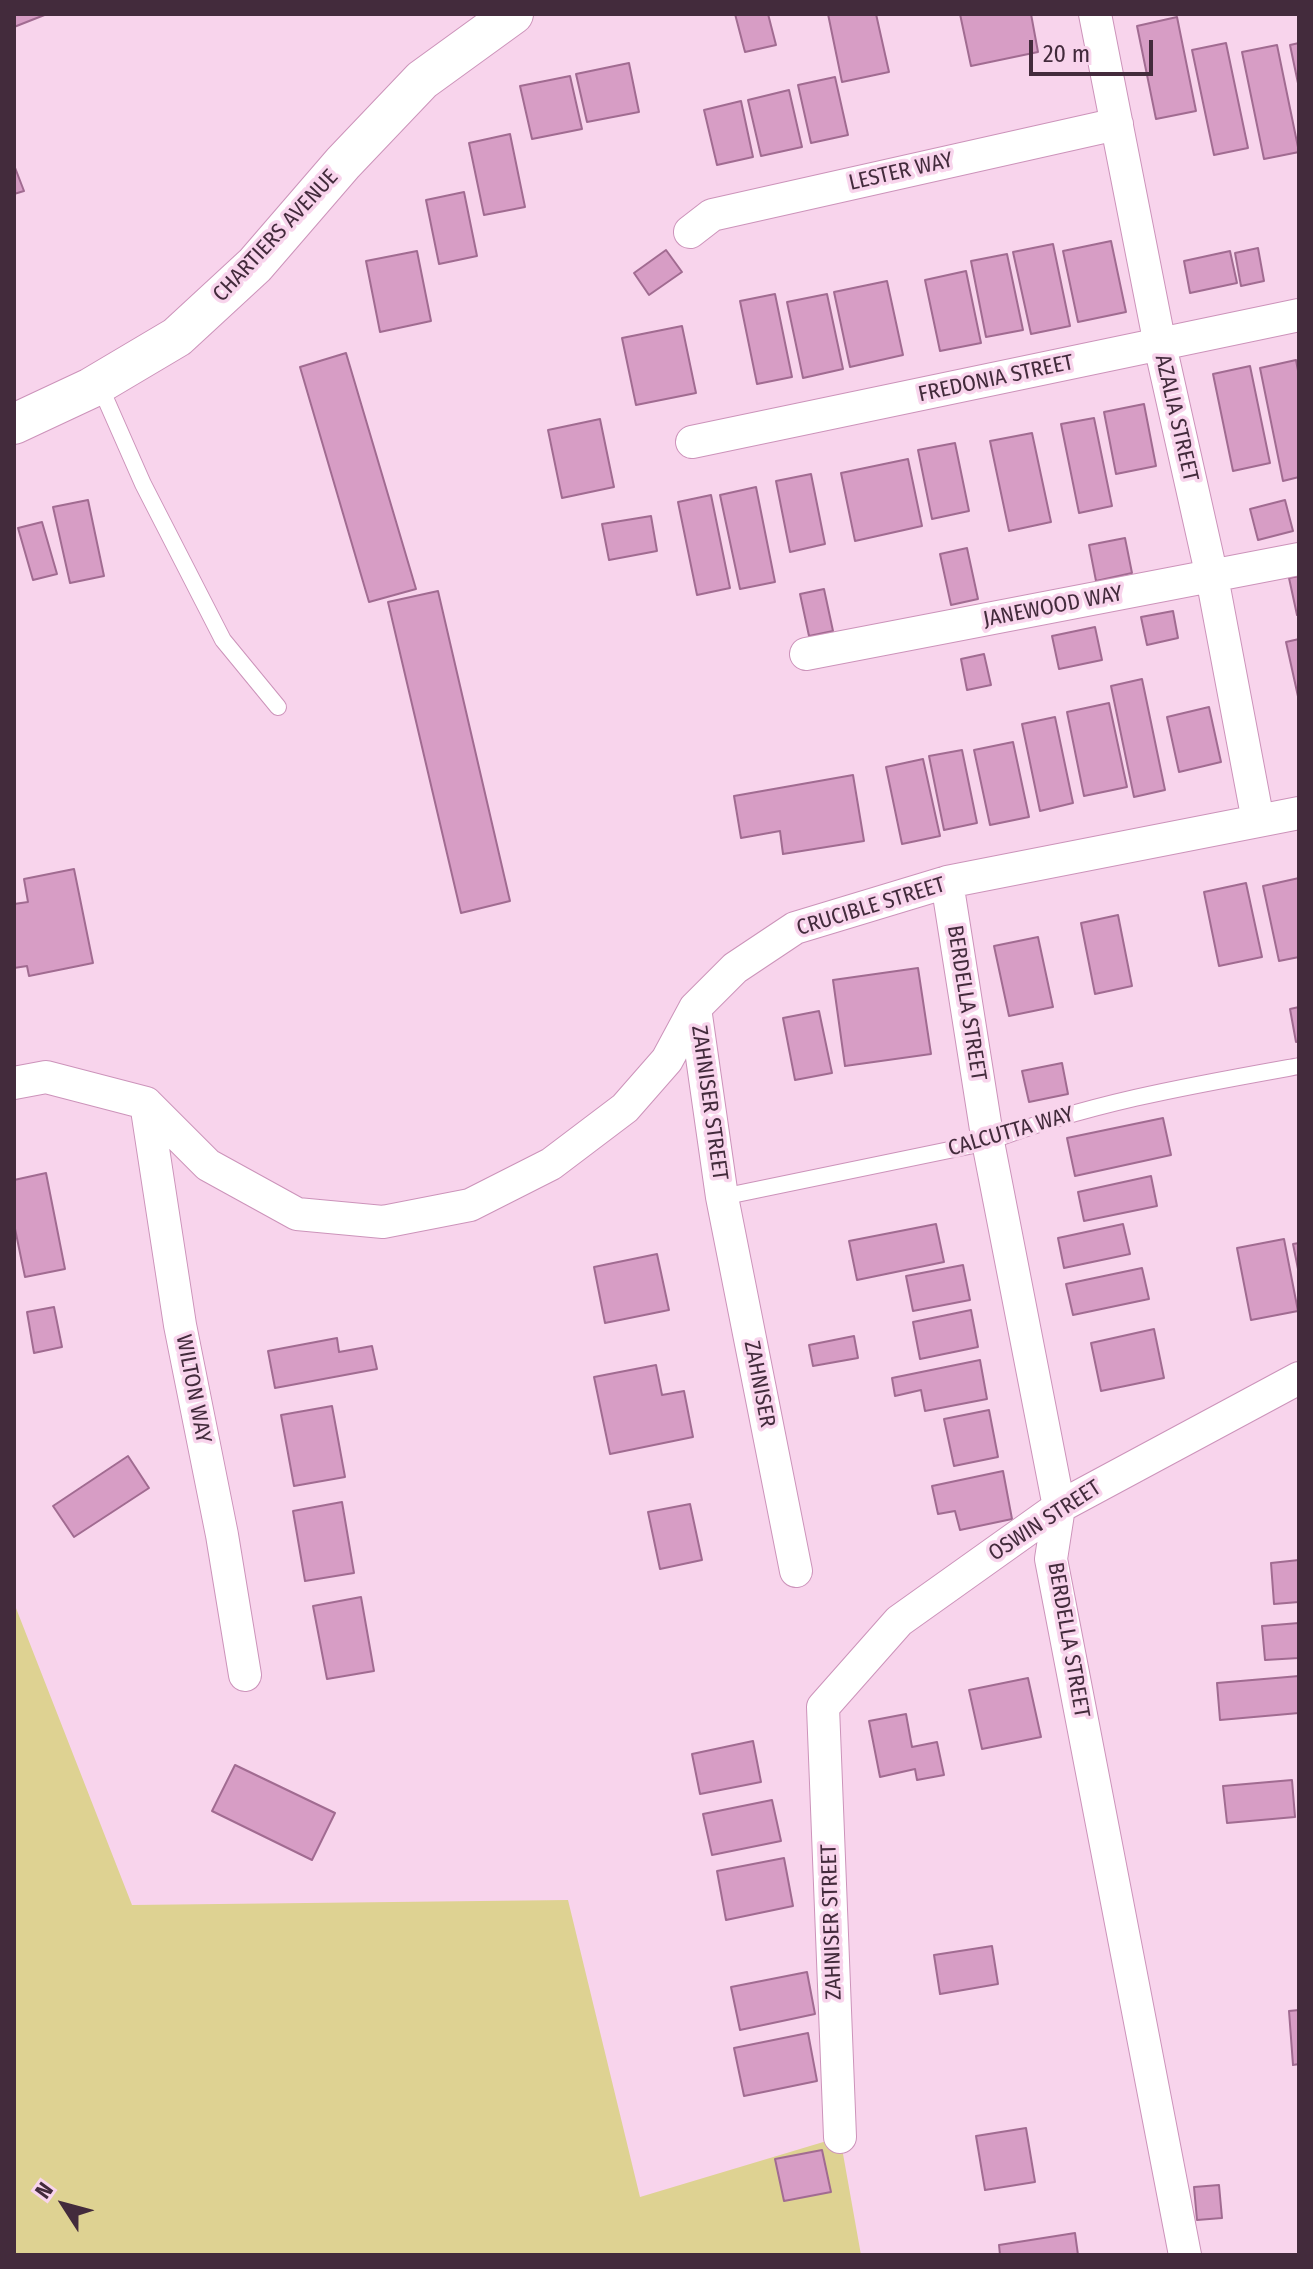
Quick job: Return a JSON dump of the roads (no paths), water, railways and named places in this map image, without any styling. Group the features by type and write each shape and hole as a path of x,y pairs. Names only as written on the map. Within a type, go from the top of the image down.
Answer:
{"street":[{"name":"CHARTIERS AVENUE","path":"14,424 99,384 177,337 255,265 343,163 422,80 513,14"},
{"name":"AZALIA STREET","path":"1095,14 1160,345 1212,577 1258,821"},
{"name":"LESTER WAY","path":"690,232 712,215 1117,124"},
{"name":"FREDONIA STREET","path":"692,442 1299,315"},
{"name":"JANEWOOD WAY","path":"806,654 1299,559"},
{"name":"CRUCIBLE STREET","path":"146,1103 208,1165 297,1214 383,1222 470,1205 551,1164 625,1108 667,1060 695,1008 735,968 795,928 947,882 1299,813"},
{"name":"BERDELLA STREET","path":"947,882 988,1142 1059,1507 1051,1559 1185,2255"},
{"name":"ZAHNISER STREET","path":"695,1008 722,1197"},
{"path":"14,1083 46,1077 146,1103"},
{"name":"WILTON WAY","path":"146,1103 180,1325 222,1535 245,1675"},
{"name":"ZAHNISER","path":"722,1197 796,1571"},
{"name":"OSWIN STREET","path":"823,1707 899,1621 1059,1507 1299,1378"},
{"name":"ZAHNISER STREET","path":"823,1707 840,2137"}],"lane":[{"path":"99,384 143,484 223,640 278,707"},
{"name":"CALCUTTA WAY","path":"722,1197 988,1142 1022,1129 1142,1095 1299,1066"}]}
